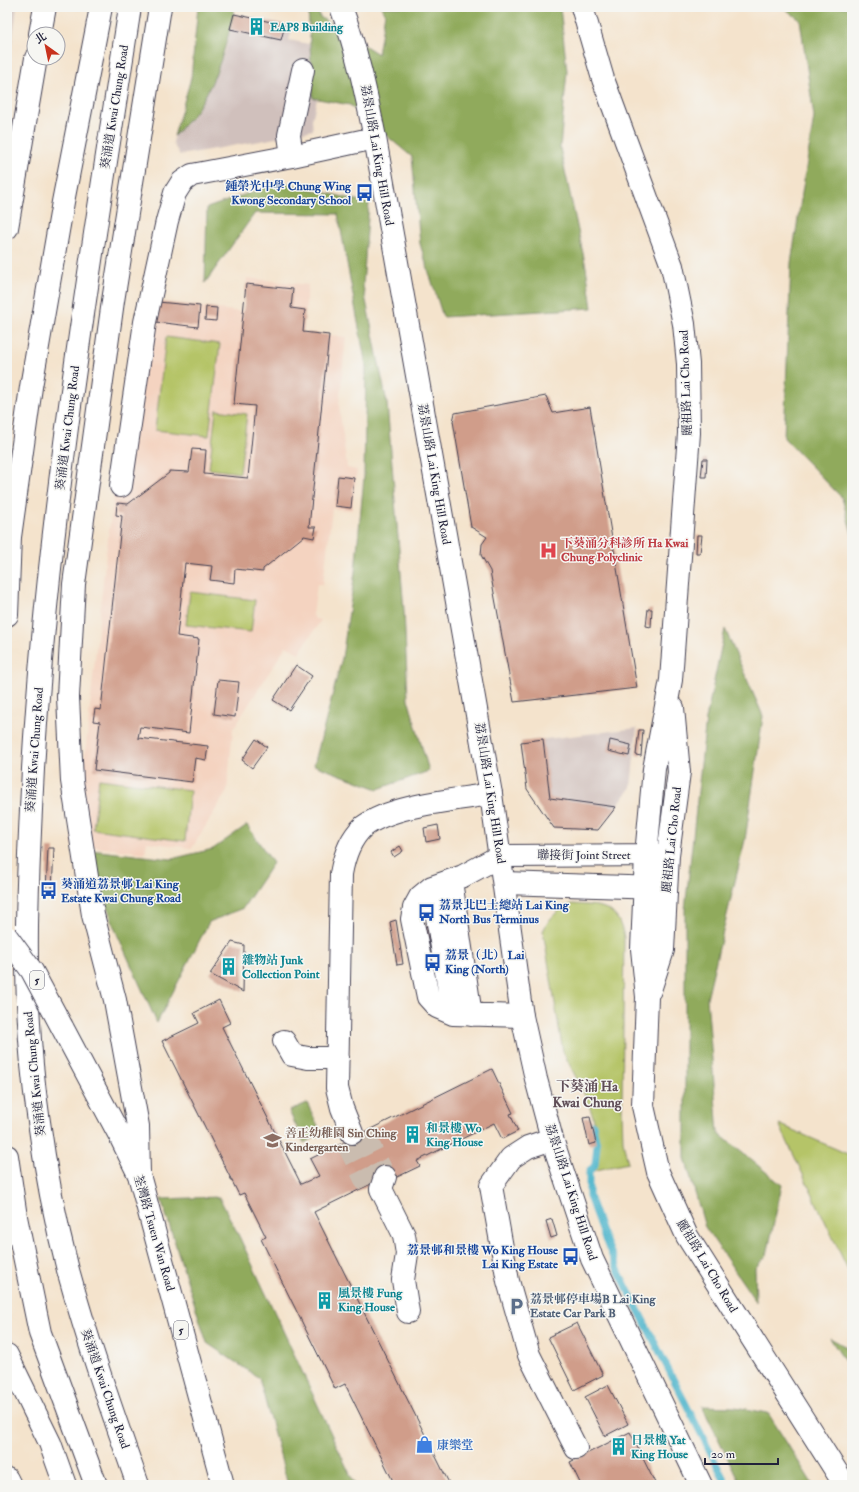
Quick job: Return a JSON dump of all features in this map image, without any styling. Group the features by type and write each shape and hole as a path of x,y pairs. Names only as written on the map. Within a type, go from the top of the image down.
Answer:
{"main road":[{"path":"41,26 45,7"},
{"path":"7,615 9,543 31,387 63,202 101,7"},
{"name":"葵涌道 Kwai Chung Road","path":"130,7 72,389 48,594 37,712 27,890 27,989 37,1112 53,1203 67,1266 86,1332 138,1485"},
{"path":"139,1175 138,1126 115,1000 93,915 72,781 68,697 74,584 113,301 160,7"},
{"path":"341,7 353,40 362,74"},
{"path":"354,7 362,74"},
{"name":"麗祖路 Lai Cho Road","path":"582,7 603,79 672,266 684,324 688,364 689,433 671,680 654,769 646,855 642,949 647,997 643,1106 658,1172 687,1236 845,1485"},
{"path":"7,228 35,66"},
{"path":"292,156 289,135 303,70"},
{"name":"荔景山路 Lai King Hill Road","path":"362,74 375,138 491,794 522,1016 535,1073 552,1139 592,1259 701,1485"},
{"path":"121,486 145,322 167,221 175,193 182,182 192,175 375,138"},
{"name":"麗祖路 Lai Cho Road","path":"647,997 663,950 668,855 679,772 671,680"},
{"path":"354,1136 342,1108 337,1088 341,874 351,843 363,828 379,817 405,809 491,794"},
{"name":"聯接街 Joint Street","path":"500,856 668,855"},
{"path":"500,856 441,884 420,898 414,908 412,925 428,997 437,1007 462,1014 522,1016"},
{"path":"504,883 666,888"},
{"path":"441,884 462,1014"},
{"name":"荃灣路 Tsuen Wan Road","path":"7,937 32,971 139,1175 223,1485"},
{"path":"284,1041 292,1055 308,1058 338,1058"},
{"path":"552,1139 528,1146 511,1158 491,1186 508,1281 529,1355 576,1448"},
{"path":"7,1156 16,1218 40,1333"},
{"path":"378,1184 404,1235 407,1254 403,1280 408,1312"},
{"path":"7,1251 40,1333 96,1485"},
{"path":"7,1356 50,1443 65,1485"},
{"path":"7,1479 10,1485"}],"shaded area":[{"path":"7,7 17,7 7,80"},
{"path":"234,14 293,26 289,40 323,47 327,57 312,120 313,130 180,155 173,144 174,136 197,108 215,77 226,48"},
{"path":"247,278 308,285 303,332 346,337 339,405 347,468 357,470 352,510 332,509 323,584 317,584 313,615 315,619 321,620 299,653 286,646 233,729 227,791 192,848 147,842 145,853 72,844 86,745 106,554 137,322 158,302 243,312"},
{"path":"637,728 631,787 598,830 554,828 527,789 521,742"}],"green space":[{"path":"198,7 235,7 225,47 211,84 198,108 174,136 191,78"},
{"path":"308,7 317,7 320,17 378,54 385,13 381,7 560,7 567,71 560,148 586,267 592,308 443,317 420,244 412,157 350,105 313,98"},
{"path":"783,7 852,7 852,534 842,498 784,438 791,263 814,117 800,20"},
{"path":"280,182 369,203 363,286 387,403 404,610 408,699 429,771 378,789 314,765 342,658 355,572 364,477 366,366 338,214 255,213 205,283 207,208"},
{"path":"166,337 220,344 209,436 155,430"},
{"path":"216,410 247,414 240,473 209,469"},
{"path":"190,592 255,600 251,632 186,625"},
{"path":"725,629 763,716 745,840 707,998 718,1133 782,1185 767,1255 755,1268 756,1302 705,1227 685,1158 685,909 706,719"},
{"path":"99,779 190,790 185,841 93,829"},
{"path":"247,825 273,863 243,908 209,922 157,1023 114,927 90,850 171,859 213,849"},
{"path":"572,904 591,905 606,909 617,918 624,937 622,1110 623,1141 628,1163 592,1171 597,1164 598,1144 593,1116 584,1093 563,1052 543,931 555,914"},
{"path":"307,1103 322,1134 304,1143 289,1111"},
{"path":"779,1124 852,1156 852,1278"},
{"path":"219,1197 239,1236 355,1485 288,1485 259,1378 207,1343 161,1199"},
{"path":"830,1338 852,1350 852,1373"},
{"path":"702,1406 735,1407 768,1413 813,1485 741,1485"}],"building":[{"name":"EAP8 Building","path":"234,14 285,25 281,40 230,29"},
{"path":"246,284 293,289 291,308 305,310 303,332 329,335 309,527 316,527 314,538 304,536 263,569 263,572 235,569 234,583 210,580 212,566 185,563 177,636 199,639 189,733 140,727 138,738 208,746 206,760 195,758 192,782 94,770 100,722 93,721 95,709 101,710 122,516 116,515 117,503 128,504 169,473 169,471 189,472 192,449 206,450 204,474 248,478 255,406 234,404"},
{"path":"158,302 200,306 198,327 156,322"},
{"path":"206,307 217,308 216,321 205,320"},
{"name":"下葵涌分科診所 Ha Kwai Chung Polyclinic","path":"546,396 553,413 590,407 637,688 514,702 490,571 481,555 482,544 487,537 471,527 453,421 455,413"},
{"path":"703,459 707,459 706,477 701,477"},
{"path":"338,476 354,478 351,508 335,506"},
{"path":"697,535 702,535 700,553 696,553"},
{"path":"648,609 652,609 651,627 646,626"},
{"path":"296,665 312,676 289,710 273,700"},
{"path":"218,680 239,682 235,717 214,714"},
{"path":"639,730 643,730 641,756 636,755"},
{"path":"256,739 267,747 252,768 242,760"},
{"path":"543,739 550,798 616,807 598,830 554,828 527,789 521,742"},
{"path":"610,740 631,745 629,756 608,751"},
{"path":"438,825 440,839 426,842 424,828"},
{"path":"400,846 403,851 394,857 391,852"},
{"path":"48,848 54,848 51,892 46,891"},
{"path":"396,920 403,964 397,965 390,922"},
{"path":"431,925 435,948 429,949 425,927"},
{"name":"雜物站 Junk Collection Point","path":"232,942 244,945 243,992 210,974"},
{"name":"風景樓 Fung King House","path":"219,1000 230,1023 222,1027 301,1184 319,1176 310,1159 492,1069 513,1113 510,1114 518,1131 502,1139 494,1123 417,1161 420,1166 395,1178 393,1173 314,1212 450,1485 395,1485 345,1384 335,1389 261,1239 266,1237 244,1193 239,1195 162,1041 199,1023 194,1013"},
{"path":"590,1117 596,1143 589,1145 583,1118"},
{"path":"552,1219 557,1236 551,1238 546,1221"},
{"path":"577,1323 603,1375 574,1390 548,1337"},
{"path":"608,1385 628,1424 605,1436 585,1397"},
{"name":"日景樓 Yat King House","path":"630,1432 656,1485 581,1485 570,1462"}],"waterway":[{"path":"593,1125 597,1145 595,1165 589,1172 589,1196 602,1232 620,1274 727,1485"}],"tunnel":[{"path":"363,1133 385,1177"},
{"path":"346,1141 368,1185"}],"place":[{"name":"EAP8 Building","path":"257,27"},
{"name":"鍾榮光中學 Chung Wing Kwong Secondary School","path":"364,193"},
{"name":"下葵涌分科診所 Ha Kwai Chung Polyclinic","path":"548,550"},
{"name":"葵涌道荔景邨 Lai King Estate Kwai Chung Road","path":"48,891"},
{"name":"荔景北巴士總站 Lai King North Bus Terminus","path":"426,912"},
{"name":"荔景（北） Lai King (North)","path":"432,962"},
{"name":"雜物站 Junk Collection Point","path":"229,967"},
{"name":"和景樓 Wo King House","path":"413,1135"},
{"name":"善正幼稚園 Sin Ching Kindergarten","path":"272,1140"},
{"name":"荔景邨和景樓 Wo King House Lai King Estate","path":"571,1257"},
{"name":"風景樓 Fung King House","path":"325,1300"},
{"name":"荔景邨停車場B Lai King Estate Car Park B","path":"517,1306"},
{"name":"康樂堂","path":"424,1445"},
{"name":"日景樓 Yat King House","path":"618,1447"}],"district":[{"name":"下葵涌 Ha Kwai Chung","path":"587,1094"}]}
